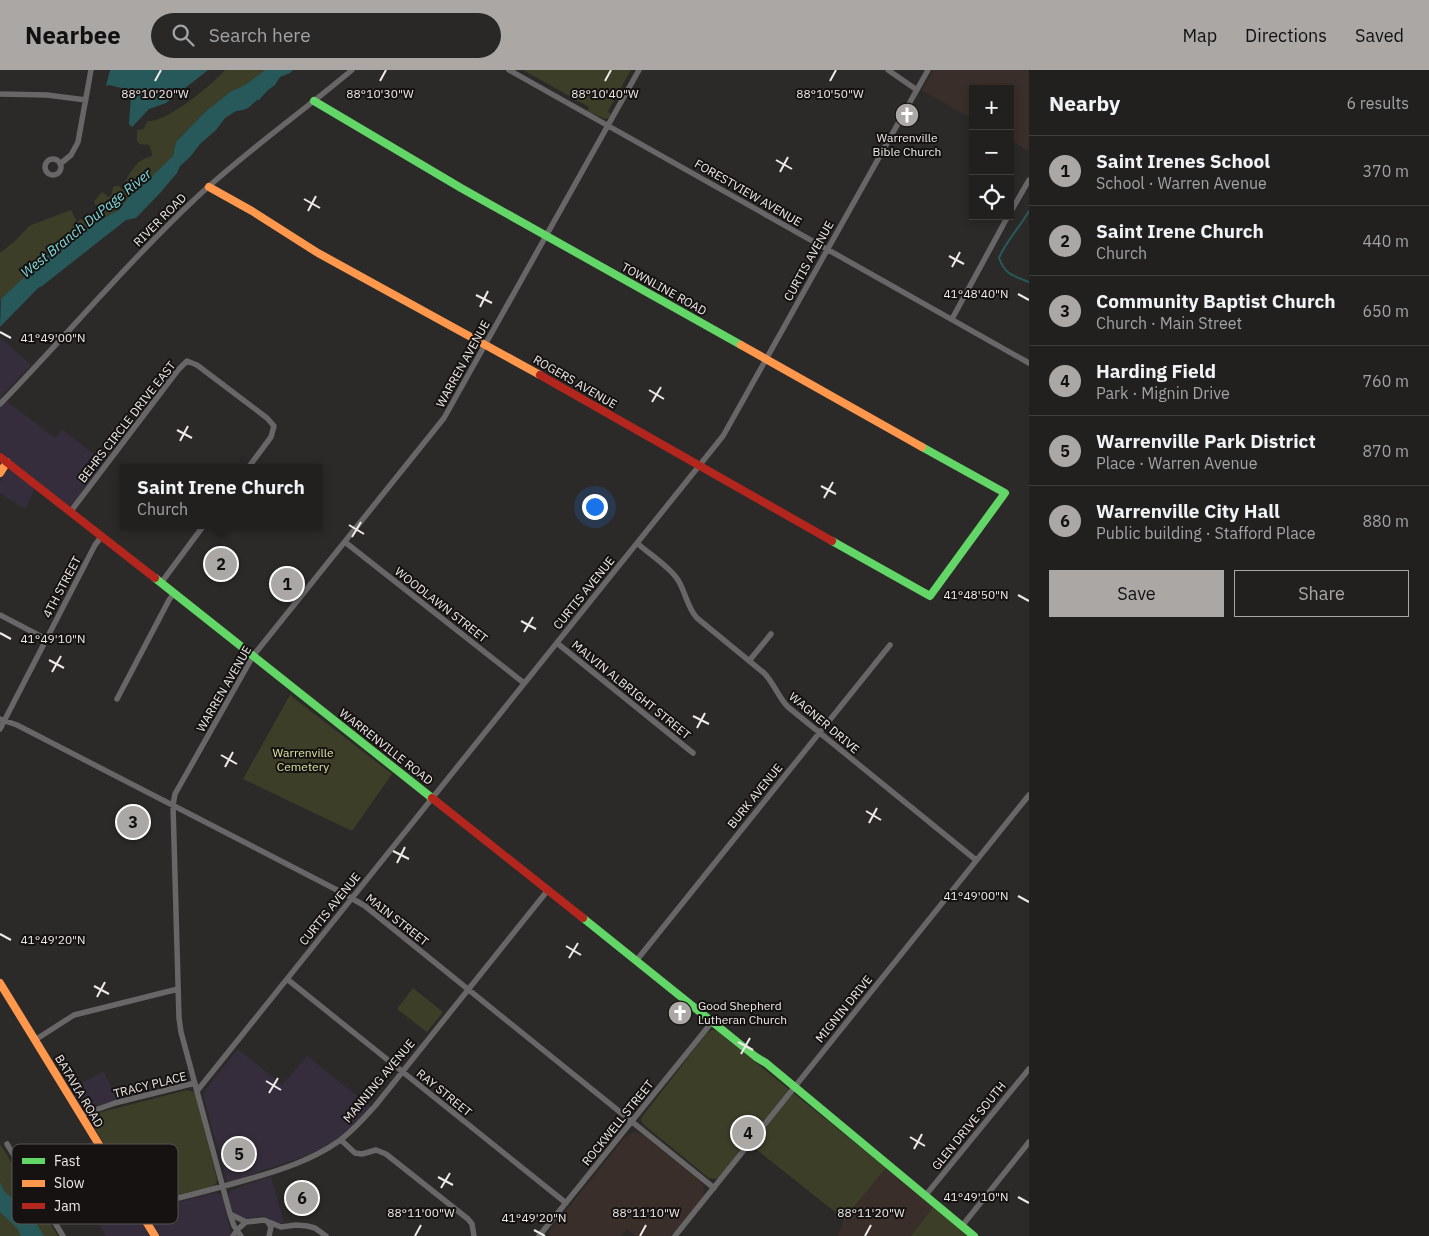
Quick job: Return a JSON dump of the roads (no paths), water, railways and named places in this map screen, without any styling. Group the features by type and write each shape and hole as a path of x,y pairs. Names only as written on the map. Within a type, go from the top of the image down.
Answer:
{"street":[{"path":"60,164 71,155 76,147 91,70"},
{"name":"RIVER ROAD","path":"0,404 130,264 209,186 352,70"},
{"name":"FORESTVIEW AVENUE","path":"509,70 1029,363"},
{"name":"WARREN AVENUE","path":"241,1236 234,1226 222,1187 181,1032 178,990 173,805 175,794 253,656 444,418 639,70"},
{"path":"888,70 917,90"},
{"name":"CURTIS AVENUE","path":"197,1091 723,436 928,70"},
{"path":"0,94 47,95 86,100"},
{"name":"TOWNLINE ROAD","path":"314,101 461,188 1005,493 930,596"},
{"path":"1014,206 1029,180"},
{"name":"ROGERS AVENUE","path":"209,186 318,253 486,344 930,596"},
{"path":"952,320 1006,220"},
{"name":"BEHRS CIRCLE DRIVE EAST","path":"71,511 178,370 187,361 197,365 267,418 274,426 272,434 251,464"},
{"path":"0,473 3,459"},
{"name":"WARRENVILLE ROAD","path":"3,459 432,797 712,1022 824,1115 831,1118 974,1236"},
{"path":"161,583 201,529"},
{"name":"4TH STREET","path":"0,729 2,720 95,545 102,536"},
{"name":"WOODLAWN STREET","path":"345,542 524,683"},
{"name":"WAGNER DRIVE","path":"637,543 674,574 681,585 690,609 697,618 769,678 784,703 976,860"},
{"path":"118,699 174,593"},
{"path":"0,615 46,639"},
{"path":"749,660 771,634"},
{"name":"MALVIN ALBRIGHT STREET","path":"557,642 693,753"},
{"name":"BURK AVENUE","path":"636,961 890,645"},
{"name":"MAIN STREET","path":"2,720 17,725 365,906 714,1188"},
{"name":"MIGNIN DRIVE","path":"675,1236 1029,795"},
{"name":"MANNING AVENUE","path":"178,1198 222,1187 299,1163 341,1140 367,1115 548,890"},
{"name":"RAY STREET","path":"287,979 566,1203"},
{"name":"BATAVIA ROAD","path":"0,983 99,1144"},
{"path":"35,1040 74,1015 178,990"},
{"name":"ROCKWELL STREET","path":"539,1236 712,1022"},
{"name":"GLEN DRIVE SOUTH","path":"925,1196 1029,1069"},
{"name":"TRACY PLACE","path":"80,1114 115,1103 195,1083"},
{"path":"341,1140 355,1153 362,1154 376,1150 386,1154 468,1219 472,1224 474,1236"},
{"path":"962,1226 1029,1142"},
{"path":"7,1144 12,1152"},
{"path":"230,1214 246,1222 264,1220 282,1227"},
{"path":"267,1221 271,1227 269,1236"},
{"path":"233,1236 246,1222"},
{"path":"55,1224 62,1236"},
{"name":"BATAVIA ROAD","path":"148,1224 155,1236"},
{"path":"269,1236 282,1227 296,1225 315,1228 326,1236"}],"water":[{"path":"110,70 208,70 166,103 149,109 132,127 129,124 131,95 126,89 106,86"},
{"path":"265,70 293,70 280,77 275,85 248,108 236,111 225,118 216,130 180,166 177,173 136,218 126,220 38,288 0,327 1,299 70,236 119,210 132,193 134,187 143,185 173,156 176,142 204,113 230,92 245,85"},
{"path":"0,1182 4,1191 12,1198 12,1223 0,1212"},
{"path":"13,1224 36,1224 44,1236 21,1236 18,1229"}],"waterway":[{"path":"1029,211 999,258 1007,271 1029,282"}],"place":[{"name":"Warrenville Bible Church","path":"907,115"},
{"name":"Saint Irene Church","path":"221,564"},
{"name":"Saint Irenes School","path":"287,584"},
{"name":"Community Baptist Church","path":"133,822"},
{"name":"Good Shepherd Lutheran Church","path":"680,1013"},
{"name":"Harding Field","path":"748,1133"},
{"name":"Warrenville Park District","path":"239,1154"},
{"name":"Warrenville City Hall","path":"302,1198"}],"water label":[{"name":"West Branch DuPage River","path":"86,223"}],"park label":[{"name":"Warrenville Cemetery","path":"303,760"}]}
